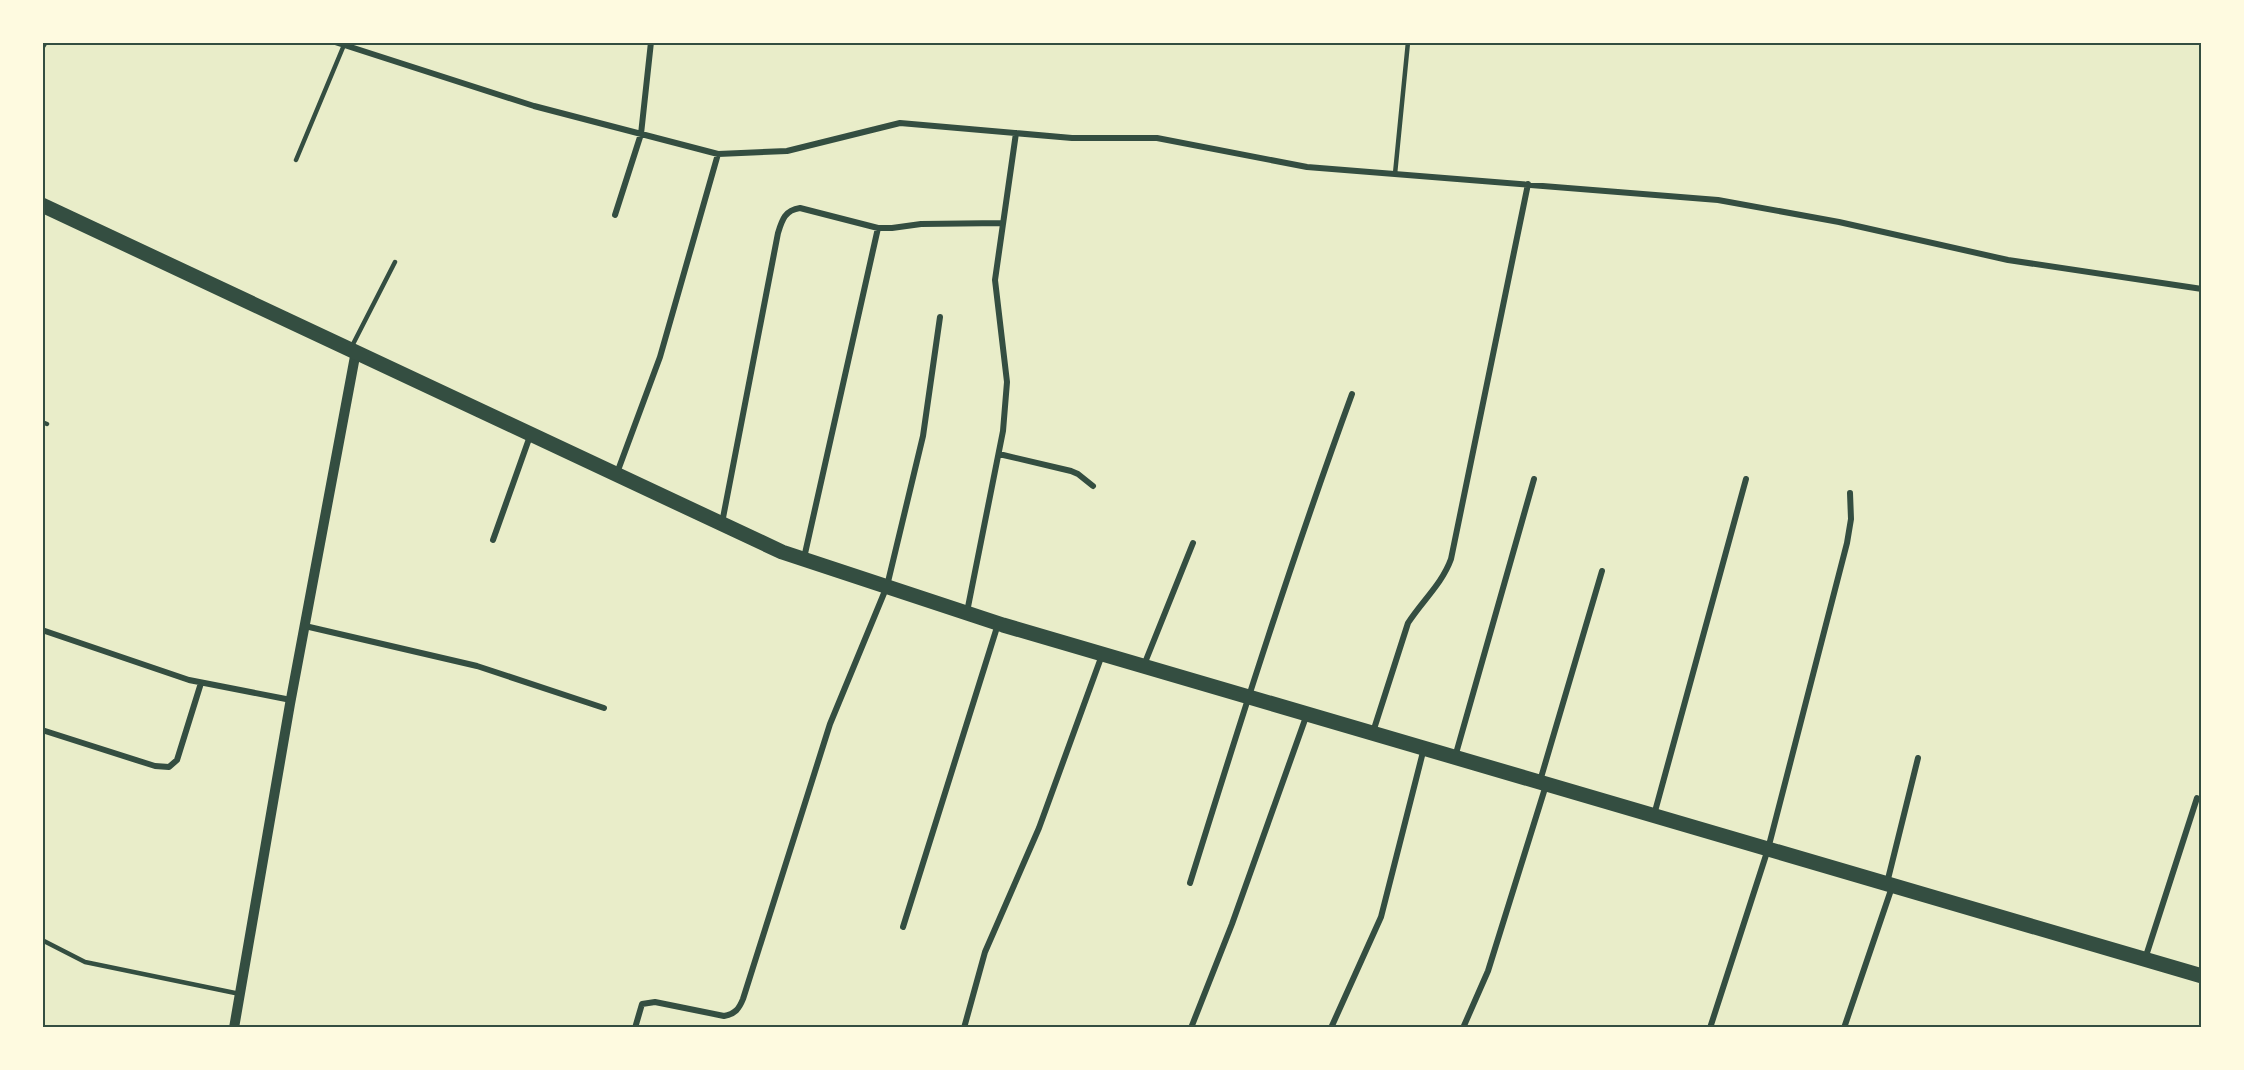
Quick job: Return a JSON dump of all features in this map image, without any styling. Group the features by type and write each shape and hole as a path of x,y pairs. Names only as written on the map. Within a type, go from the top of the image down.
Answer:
{"main road":[{"path":"42,205 782,552 967,613 1102,654 2202,976"}],"street":[{"path":"42,47 45,42"},
{"path":"335,42 534,106 718,154 787,151 900,123 1078,138 1157,138 1298,166 1718,200 1839,222 2008,260 2202,289"},
{"path":"615,215 641,134 651,42"},
{"path":"967,613 999,454 1007,382 995,292 1016,133"},
{"path":"617,473 660,357 718,154"},
{"path":"1373,733 1408,623 1446,574 1451,559 1528,184"},
{"path":"722,523 783,217 791,209 800,208 878,228 921,224 1003,224"},
{"path":"804,559 878,228"},
{"path":"635,1028 642,1004 647,1002 724,1016 733,1014 739,1009 830,724 887,586 923,436 940,317"},
{"path":"234,1028 354,350"},
{"path":"1190,883 1248,697 1322,475 1352,394"},
{"path":"493,540 531,433"},
{"path":"999,454 1071,471 1093,486"},
{"path":"1455,757 1533,479"},
{"path":"1654,816 1746,479"},
{"path":"1710,1028 1768,849 1847,543 1851,519 1850,493"},
{"path":"1144,666 1193,543"},
{"path":"1463,1028 1488,970 1602,571"},
{"path":"903,927 999,623"},
{"path":"305,626 477,666 604,708"},
{"path":"42,630 201,683 291,700"},
{"path":"964,1028 985,952 1039,828 1102,654"},
{"path":"42,730 155,766 169,768 177,760 201,683"},
{"path":"1191,1028 1232,924 1306,714"},
{"path":"1331,1028 1381,917 1424,748"},
{"path":"1844,1028 1890,885 1918,758"},
{"path":"2145,960 2197,798"}],"lane":[{"path":"1395,174 1408,42"},
{"path":"296,160 344,45"},
{"path":"354,350 395,262"},
{"path":"42,939 85,962 240,994"}]}
